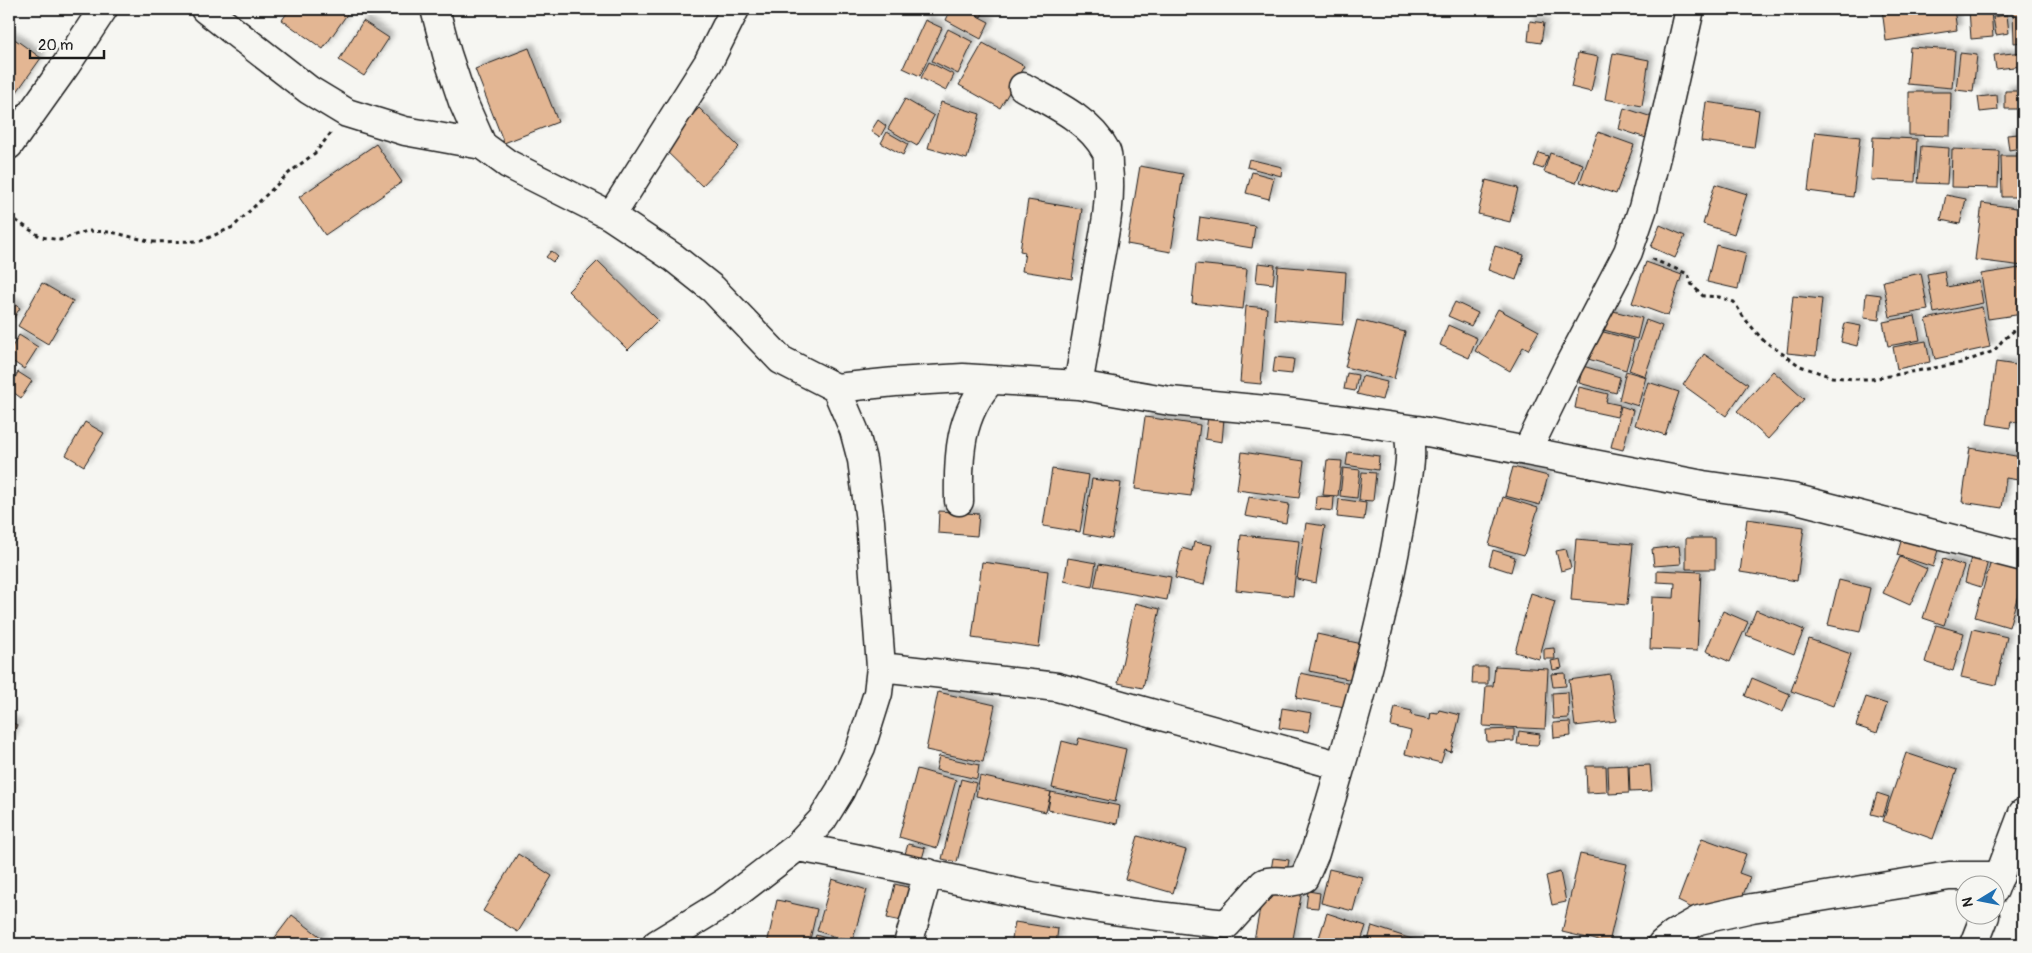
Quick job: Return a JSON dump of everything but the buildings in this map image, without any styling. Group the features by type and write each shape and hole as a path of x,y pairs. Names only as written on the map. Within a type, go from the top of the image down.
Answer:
{"street":[{"path":"9,145 103,9"},
{"path":"205,9 309,90 347,113 405,131 482,145 508,164 611,216 674,258 714,289 781,360 836,388 914,380 963,378 1078,385 1170,401 1287,412 1407,429 1703,485 1793,498 2023,557"},
{"path":"435,9 447,54 482,145"},
{"path":"611,216 708,63 735,9"},
{"path":"1528,451 1568,367 1628,252 1643,208 1660,143 1690,9"},
{"path":"1023,87 1057,106 1086,126 1107,152 1110,183 1103,246 1094,290 1088,339 1078,385"},
{"path":"959,501 958,460 966,420 979,392 991,380"},
{"path":"657,944 724,903 797,847 822,820 840,791 861,747 878,693 881,666 870,521 862,460 854,430 836,388"},
{"path":"797,847 864,858 1042,898 1227,924 1264,883 1268,881 1293,882 1304,878 1315,853 1341,766 1374,645 1396,550 1411,441 1407,429"},
{"path":"881,666 1057,688 1341,766"},
{"path":"2000,876 2023,813"},
{"path":"908,944 928,873"},
{"path":"1662,944 1674,934 1699,920 1752,908 1954,877"},
{"path":"1974,944 1981,926"}],"path":[{"path":"9,216 41,237 60,240 86,231 111,232 153,242 201,241 233,227 289,173 315,153 347,113"},
{"path":"1628,252 1639,257 1650,257 1688,274 1692,285 1703,296 1719,297 1734,302 1744,318 1763,340 1782,355 1800,366 1832,377 1872,379 1961,363 1994,351 2002,341 2023,323"}]}
